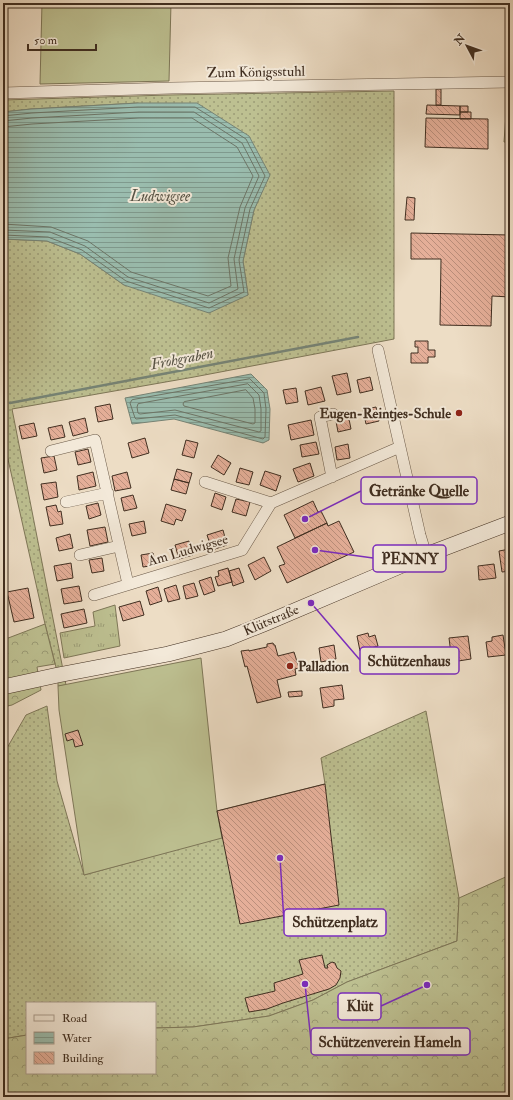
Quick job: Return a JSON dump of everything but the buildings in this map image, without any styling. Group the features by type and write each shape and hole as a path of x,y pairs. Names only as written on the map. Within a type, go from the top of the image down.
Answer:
{"main road":[{"name":"Klütstraße","path":"3,687 168,654 226,639 426,555 510,523"}],"street":[{"name":"Zum Königsstuhl","path":"3,93 510,82"},
{"path":"378,350 420,535 426,555"},
{"path":"332,477 320,417 333,414"},
{"path":"51,451 95,440 128,584"},
{"path":"205,482 271,503 400,447"},
{"path":"66,502 108,493"},
{"name":"Am Ludwigsee","path":"94,594 242,550 271,503"},
{"path":"80,555 119,546"}],"green space":[{"path":"42,3 171,3 169,81 40,84"},
{"path":"508,88 510,88 510,142 504,142"},
{"path":"394,91 394,339 194,377 12,409 66,685 58,686 58,675 3,437 3,239 47,241 80,254 124,285 248,295 243,261 254,210 269,175 138,103 3,112 3,100 168,95"},
{"path":"115,605 120,646 64,658 60,633 95,626 93,612"},
{"path":"45,624 55,664 37,667 41,690 12,705 3,707 3,640"},
{"path":"201,658 217,811 222,838 84,875 59,710 58,686"},
{"path":"47,706 57,781 84,875 222,837 217,811 325,784 321,758 426,711 459,898 457,941 347,982 313,1000 269,1016 193,1027 156,1028 156,1002 26,1002 26,1035 3,1039 3,755 26,715"},
{"path":"510,875 510,1097 3,1097 3,1039 26,1035 26,1074 156,1074 156,1028 193,1027 269,1016 313,1000 347,982 457,941 459,898"}],"water":[{"name":"Ludwigsee","path":"138,103 197,103 249,136 270,175 254,210 243,261 248,295 209,313 124,285 80,254 47,241 3,239 3,112"},
{"path":"251,374 267,390 270,409 269,440 263,443 174,419 132,424 125,398"}],"waterway":[{"name":"Frohgraben","path":"10,403 358,337"}],"place":[{"name":"Eugen-Reintjes-Schule","path":"459,413"},
{"name":"Getränke Quelle","path":"305,519"},
{"name":"PENNY","path":"315,550"},
{"name":"Schützenhaus","path":"311,603"},
{"name":"Palladion","path":"290,666"},
{"name":"Schützenplatz","path":"280,858"},
{"name":"Schützenverein Hameln","path":"305,984"},
{"name":"Klüt","path":"427,985"}]}
